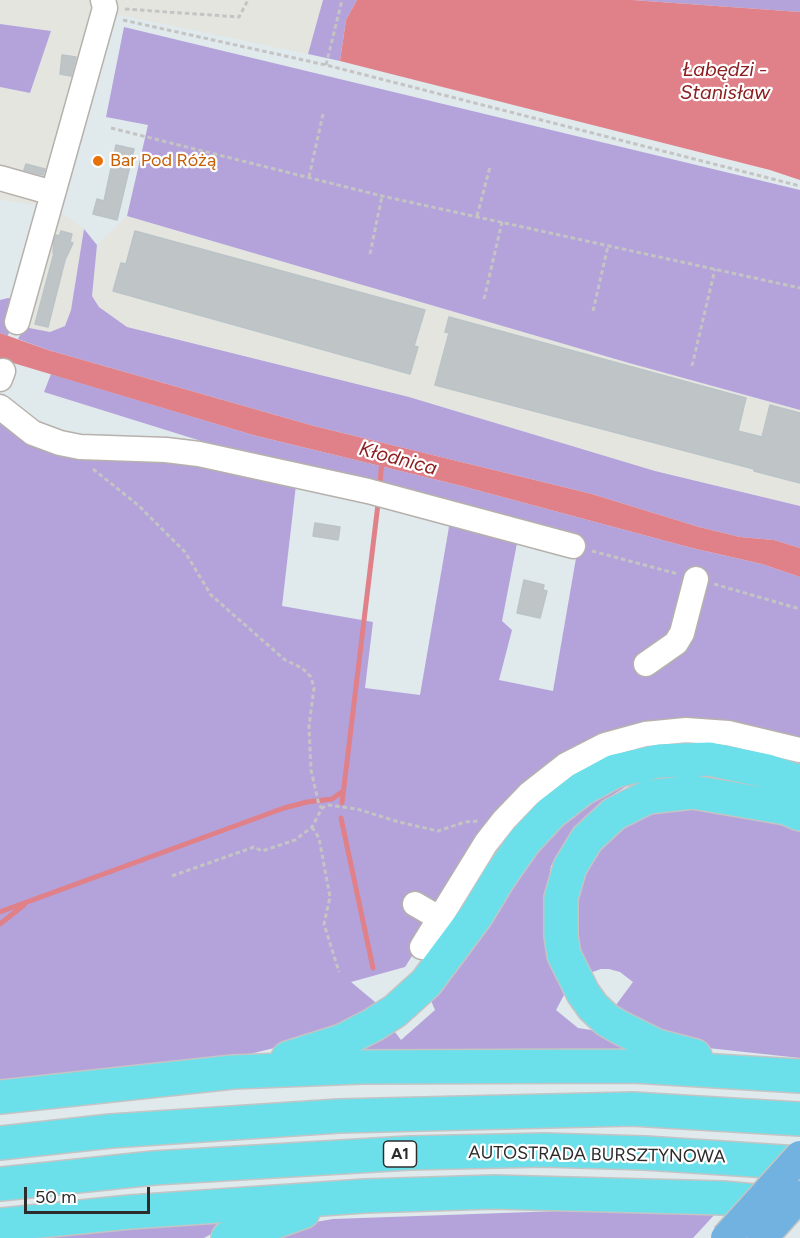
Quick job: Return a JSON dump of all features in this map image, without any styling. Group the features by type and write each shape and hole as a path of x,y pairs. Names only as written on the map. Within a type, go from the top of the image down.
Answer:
{"highway":[{"path":"233,1072 315,1051 342,1041 395,1011 426,983 476,916 524,842 551,813 582,789 615,771 659,761 709,759 766,771 800,782"},
{"path":"766,1073 657,1046 607,1020 593,1007 574,977 564,955 561,936 561,898 570,867 587,838 614,814 648,797 693,792 786,808 800,814"},
{"path":"0,1097 233,1072 361,1067 633,1066 800,1076"},
{"name":"A1","path":"0,1143 111,1131 339,1116 632,1109 800,1119"},
{"name":"AUTOSTRADA BURSZTYNOWA","path":"0,1184 154,1168 410,1153 544,1150 800,1163"},
{"path":"0,1225 130,1212 364,1196 494,1192 723,1198 800,1205"},
{"path":"228,1238 289,1215 364,1196"}],"main road":[{"path":"726,1238 800,1156"},
{"path":"762,1238 800,1196"}],"lane":[{"path":"17,322 104,8"},
{"path":"0,178 53,192"},
{"path":"0,407 33,433 60,443 80,447 166,450 199,454 368,491 573,546"},
{"path":"653,650 676,643 682,633 696,579"},
{"path":"422,947 486,843 504,820 529,794 566,765 605,745 645,734 686,730 728,733 800,750"},
{"path":"415,904 439,918"}],"path":[{"path":"104,8 239,17 248,0"},
{"path":"326,65 342,0"},
{"path":"104,8 800,186"},
{"path":"309,177 323,114"},
{"path":"111,128 382,195 800,288"},
{"path":"477,216 490,167"},
{"path":"370,254 382,195"},
{"path":"484,299 502,222"},
{"path":"593,311 608,245"},
{"path":"693,366 715,269"},
{"path":"80,447 92,467 138,505 185,552 211,595 285,660 302,668 311,677 314,688 309,726 310,770 321,807 312,827 295,840 262,851 255,846 172,876"},
{"path":"321,807 357,809 438,831 465,822 504,820"},
{"path":"312,827 319,838 330,897 324,924 339,972"}],"shaded area":[{"path":"0,0 92,0 85,35 85,49 44,206 0,200 0,87 30,93 51,31 0,24"},
{"path":"107,0 323,0 308,54 111,13"},
{"path":"323,0 357,0 346,20 340,61 308,54"},
{"path":"632,0 800,0 800,12"},
{"path":"0,24 51,31 30,93 0,87"},
{"path":"124,27 800,190 800,410 629,363 127,216 148,125 106,117"},
{"path":"55,208 84,229 71,310 65,326 50,332 24,327"},
{"path":"127,216 629,363 800,410 800,506 655,471 409,397 127,327 99,307 91,296 97,245"},
{"path":"84,229 97,245 92,296 99,307 127,327 409,397 655,471 800,506 800,548 774,540 740,537 699,527 592,494 314,426 48,350 18,339 24,327 50,332 65,326 71,310"},
{"path":"8,298 17,300 8,336 0,333 0,300"},
{"path":"51,374 253,435 458,485 692,548 762,564 800,577 800,747 649,726 512,798 405,967 351,982 381,1007 326,1035 246,1055 0,1083 0,424 22,437 196,462 296,485 282,606 373,622 365,688 420,695 450,521 518,538 502,621 512,630 499,680 553,691 579,541 244,457 198,440 44,392"},
{"path":"623,780 627,786 603,801 574,828 551,866 544,907 546,953 564,995 556,1010 578,1028 591,1030 629,1051 342,1059 392,1028 401,1040 435,1010 429,996 558,821"},
{"path":"688,799 800,826 800,1058 708,1048 610,1013 633,982 620,972 609,969 601,969 584,975 571,950 571,890 603,833"},
{"path":"559,1211 716,1213 693,1238 249,1238 269,1230 333,1219"},
{"path":"237,1220 204,1238 0,1238"}],"water":[{"name":"Łabędzi - Stanisław","path":"357,0 632,0 800,12 800,180 770,170 340,61 346,20"},
{"name":"Kłodnica","path":"0,333 48,350 314,426 592,494 699,527 740,537 774,540 800,548 800,577 762,564 692,548 458,485 253,435 0,359"}],"building":[{"path":"62,55 76,57 71,76 60,74"},
{"path":"116,145 134,149 117,220 93,214 97,199 104,201"},
{"path":"26,164 45,169 43,175 24,170"},
{"path":"61,231 72,234 70,242 73,243 65,260 48,327 35,324 54,253 54,241 56,235 59,236"},
{"path":"135,231 425,310 414,346 418,347 410,374 113,291 121,263 126,264"},
{"path":"449,317 746,398 738,431 762,437 770,405 800,413 800,483 435,385 449,333 445,332"},
{"path":"315,523 340,527 338,540 313,536"},
{"path":"524,580 544,585 543,590 547,591 540,618 517,613"}],"waterway":[{"name":"Kłodnica","path":"380,484 382,459"},
{"path":"342,803 378,504"},
{"path":"0,912 284,808 332,799 343,791"},
{"path":"341,818 373,968"},
{"path":"0,924 24,905"}],"place":[{"name":"Bar Pod Różą","path":"98,161"}]}
